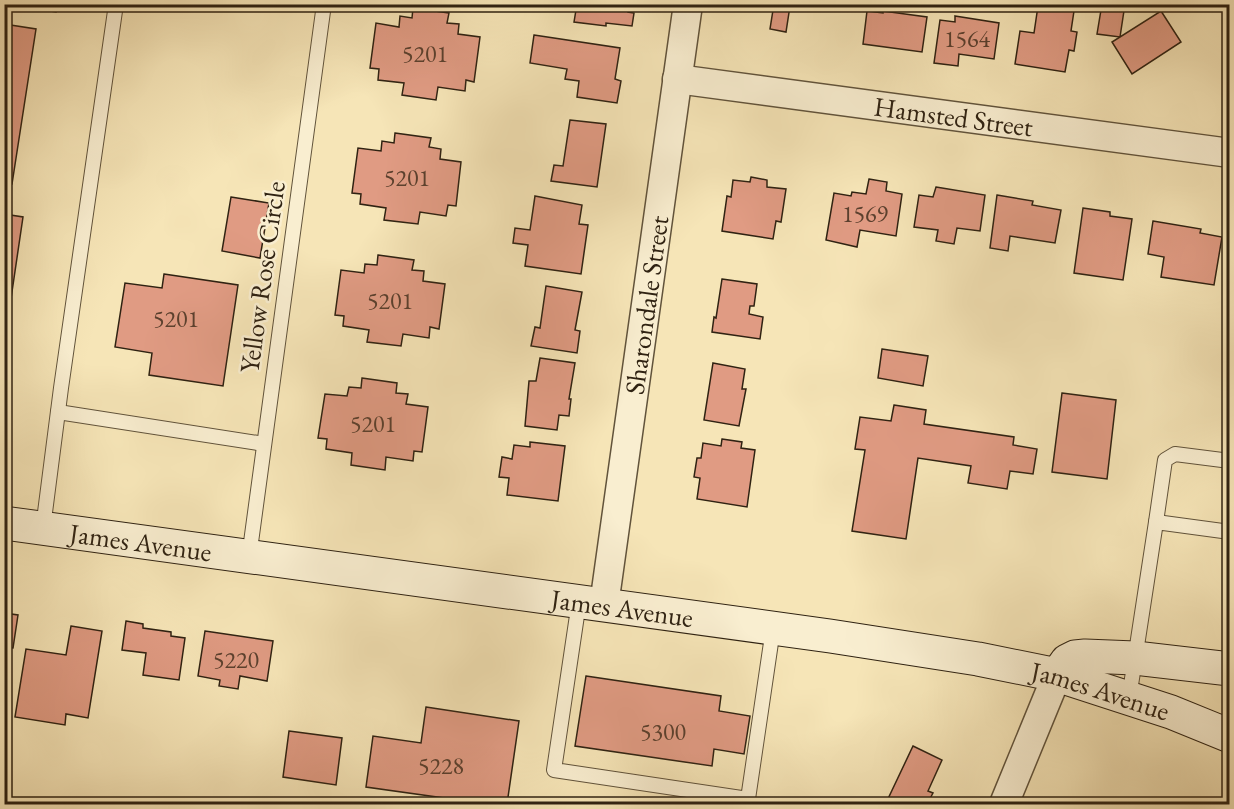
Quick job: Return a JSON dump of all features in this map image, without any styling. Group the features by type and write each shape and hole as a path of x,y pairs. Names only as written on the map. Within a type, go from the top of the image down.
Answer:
{"main road":[{"name":"James Avenue","path":"4,523 978,659 1057,675 1129,698 1230,736"},
{"path":"1057,675 1067,662 1075,657 1135,658 1230,669"}],"street":[{"name":"Sharondale Street","path":"592,604 688,4"},
{"name":"Hamsted Street","path":"677,79 1229,149"},
{"path":"1004,804 1057,675"}],"lane":[{"path":"43,529 116,4"},
{"name":"Yellow Rose Circle","path":"249,557 324,4"},
{"path":"58,412 264,444"},
{"path":"1129,698 1165,460 1175,453 1230,461"},
{"path":"1156,522 1230,532"},
{"path":"592,604 554,770 748,799 773,629"}],"building":[{"path":"5,4 57,4 56,12"},
{"path":"577,4 628,4 628,12 634,13 632,26 574,22"},
{"path":"768,4 812,4 811,9 790,6 786,32 770,29 773,10 767,10"},
{"path":"1102,4 1125,4 1120,37 1097,34"},
{"path":"1038,6 1074,11 1071,31 1077,32 1074,51 1069,50 1065,72 1015,64 1020,31 1034,33"},
{"path":"413,8 449,13 447,23 459,24 458,34 480,37 474,82 466,80 465,91 438,87 436,100 402,95 404,83 378,80 379,69 370,68 376,23 399,27 400,16 412,18"},
{"path":"867,11 927,17 922,52 863,44"},
{"path":"1161,11 1181,42 1132,74 1112,42"},
{"path":"955,16 999,23 994,59 959,54 958,66 934,63 940,20 955,22"},
{"path":"4,24 36,29 12,184 4,183"},
{"path":"534,35 620,48 615,79 621,81 617,103 577,97 579,81 565,79 567,69 530,63"},
{"path":"570,120 606,124 597,187 551,181 554,165 563,166"},
{"path":"395,133 431,138 429,147 441,149 440,159 461,162 456,206 448,205 446,216 420,212 418,224 384,220 386,208 360,204 361,194 352,193 358,148 381,151 382,141 394,143"},
{"path":"751,177 767,180 767,187 786,189 781,222 776,221 773,239 722,231 727,196 731,197 733,180 750,182"},
{"path":"869,179 887,182 886,191 902,194 896,236 860,230 857,247 826,240 834,193 851,196 852,192 866,194"},
{"path":"936,187 985,195 980,231 957,228 954,244 936,241 938,230 914,227 919,195 933,197"},
{"path":"997,195 1033,201 1032,205 1061,210 1055,243 1010,236 1008,251 990,248"},
{"path":"535,196 582,205 579,224 588,225 581,274 525,266 528,245 513,243 515,228 530,230"},
{"path":"231,197 269,203 260,258 222,251"},
{"path":"1083,208 1110,212 1110,216 1132,219 1123,280 1074,273"},
{"path":"4,214 23,217 4,346"},
{"path":"1153,221 1201,229 1200,233 1222,237 1214,285 1161,277 1164,257 1148,254"},
{"path":"378,255 414,260 412,270 424,271 423,281 445,284 439,329 430,327 429,338 403,334 401,346 367,342 369,330 343,326 344,316 335,315 341,270 364,273 365,264 377,265"},
{"path":"164,274 238,285 223,386 149,375 152,353 115,347 125,283 162,288"},
{"path":"722,279 757,284 754,306 750,306 749,314 763,317 760,339 712,332"},
{"path":"546,286 582,292 575,330 580,331 577,353 531,346 535,327 540,328"},
{"path":"882,349 928,356 923,386 878,378"},
{"path":"540,358 575,363 569,399 571,399 569,416 559,415 557,430 525,426 529,381 536,381"},
{"path":"713,363 745,369 742,389 746,389 739,426 704,420"},
{"path":"362,378 397,383 396,393 408,394 406,404 428,407 422,452 414,451 413,461 386,457 385,470 351,465 352,453 326,449 327,439 318,438 325,394 347,396 349,387 361,388"},
{"path":"1062,393 1116,400 1107,479 1052,472"},
{"path":"894,405 926,410 924,424 1014,437 1013,445 1037,449 1033,474 1010,471 1007,489 968,483 971,466 918,458 906,539 852,531 865,450 855,449 860,417 891,421"},
{"path":"722,439 742,442 741,448 755,450 747,507 697,499 700,478 694,477 697,458 701,458 703,443 721,446"},
{"path":"530,442 565,446 558,501 507,495 509,478 499,477 502,457 512,459 514,445 530,447"},
{"path":"4,613 18,615 13,648 4,647"},
{"path":"126,621 143,624 143,628 171,632 171,636 185,638 179,680 143,675 146,653 122,650"},
{"path":"71,626 102,631 88,718 66,714 65,725 15,717 26,649 66,655"},
{"path":"205,631 273,641 267,681 240,676 238,689 219,686 220,680 198,676"},
{"path":"586,676 721,696 719,711 750,716 744,754 714,749 712,766 575,746"},
{"path":"426,707 519,721 507,804 487,804 366,787 373,736 421,743"},
{"path":"289,731 342,738 336,785 283,777"},
{"path":"913,746 942,760 928,791 933,793 927,804 886,803"}]}
